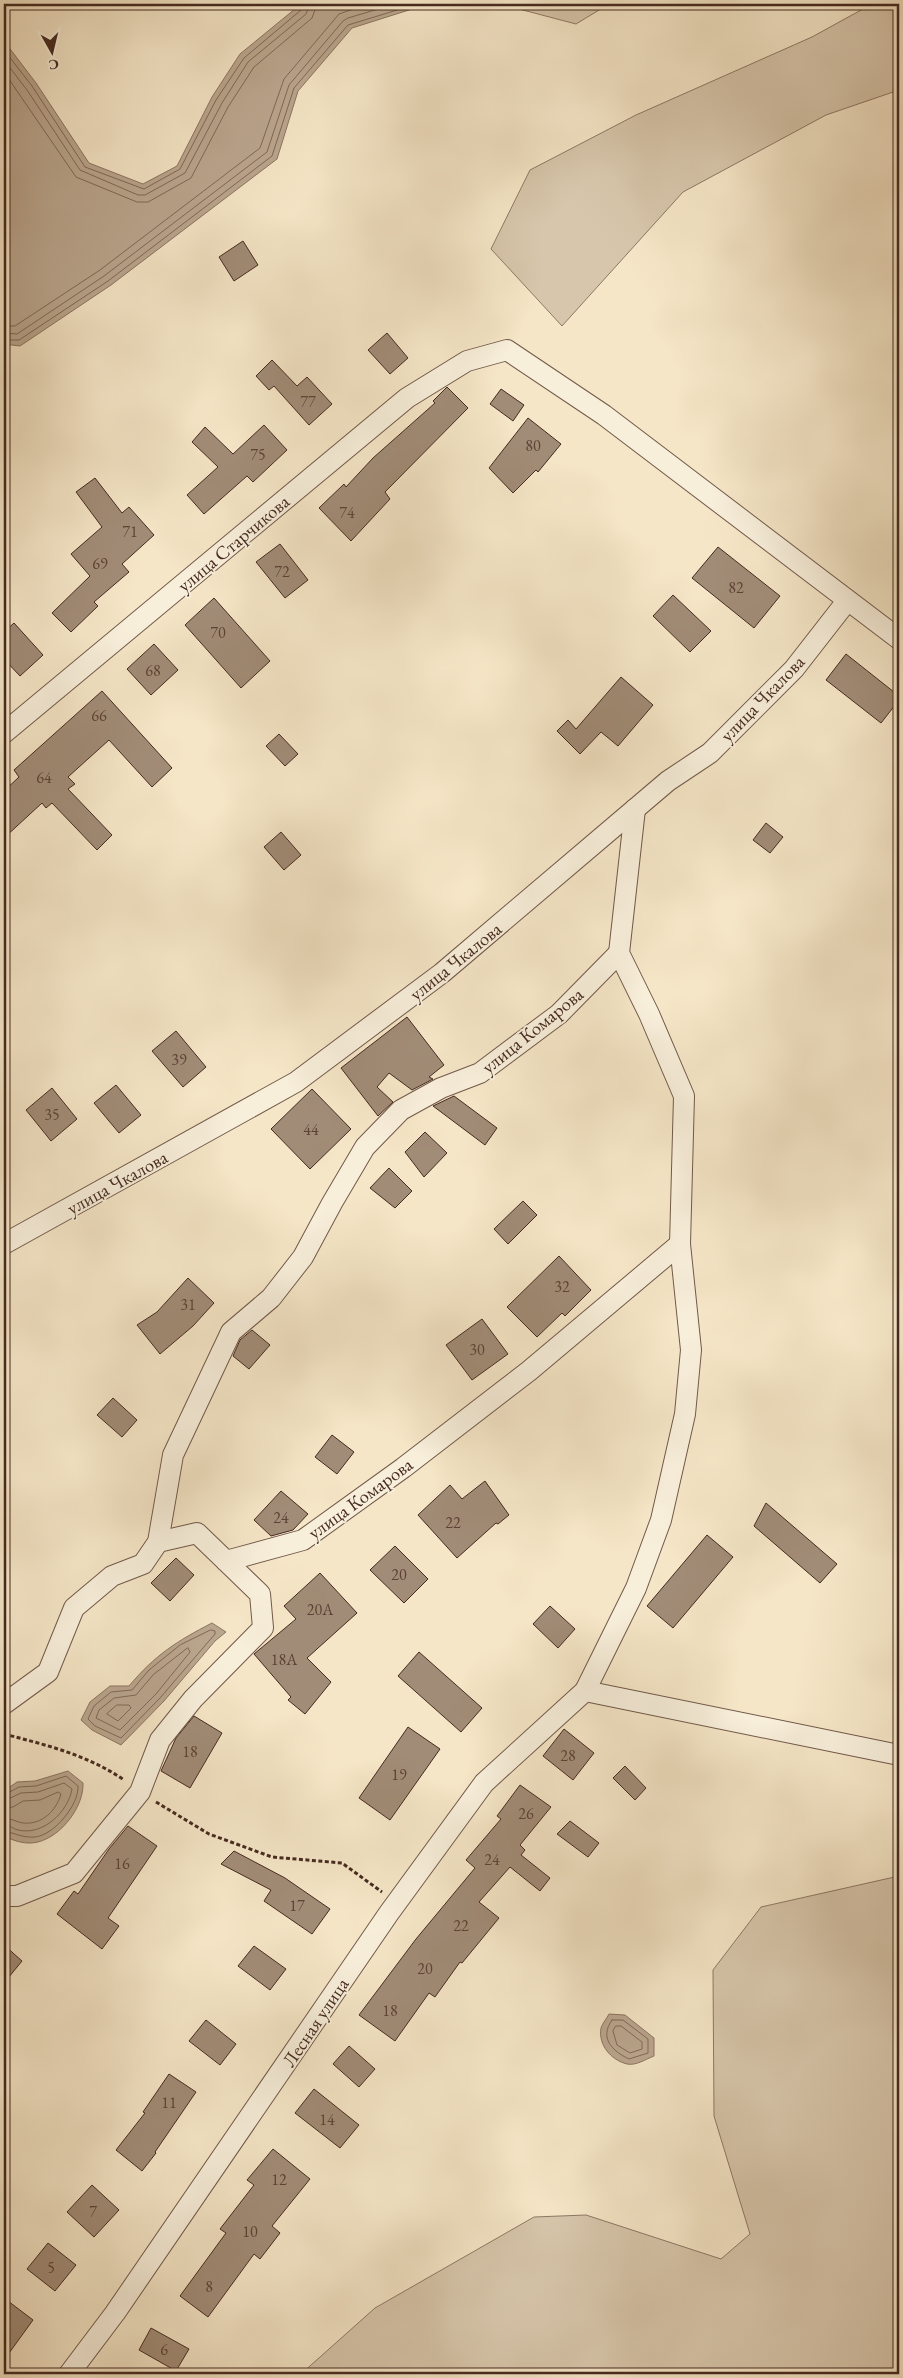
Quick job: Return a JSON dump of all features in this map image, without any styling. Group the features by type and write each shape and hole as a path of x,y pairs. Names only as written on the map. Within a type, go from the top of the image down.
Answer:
{"street":[{"name":"улица Старчикова","path":"4,733 408,398 467,361 507,350 604,415 899,639"},
{"name":"улица Чкалова","path":"4,1244 296,1082 442,974 668,781 710,753 794,669 847,601"},
{"path":"635,809 619,954 649,1014 684,1096 680,1244 691,1350 685,1414 661,1520 636,1588 585,1691 899,1755"},
{"name":"улица Комарова","path":"4,1704 48,1672 74,1608 112,1576 143,1564 158,1542 173,1455 231,1332 271,1298 303,1257 365,1147 401,1110 441,1088 480,1073 558,1014 619,954"},
{"name":"улица Комарова","path":"226,1561 303,1540 403,1468 529,1371 680,1244"},
{"path":"4,1896 17,1896 74,1873 140,1792 160,1740 193,1699 262,1628 260,1594 197,1533 158,1542"},
{"name":"Лесная улица","path":"68,2374 115,2313 397,1902 484,1783 585,1691"}],"path":[{"path":"4,1734 55,1747 103,1766 140,1792 209,1834 272,1857 342,1863 397,1902"}],"shaded area":[{"path":"500,4 609,4 576,24"},
{"path":"872,4 899,4 899,90 826,115 683,192 562,326 491,249 530,170 636,115 812,37"},
{"path":"899,1876 899,2374 301,2374 375,2308 534,2217 586,2215 721,2259 750,2234 714,2116 713,1970 761,1907"}],"water":[{"path":"301,4 428,4 352,28 298,91 277,159 111,285 20,346 4,344 4,41 36,83 89,163 143,184 177,166 212,97 240,54"},
{"path":"212,1623 226,1632 215,1641 164,1701 121,1745 92,1730 81,1720 90,1702 110,1686 129,1686 157,1657 188,1636"},
{"path":"68,1771 83,1783 80,1801 76,1810 63,1827 47,1839 34,1843 20,1842 4,1836 4,1791 17,1782 35,1781"},
{"path":"609,2014 625,2015 654,2038 654,2056 637,2063 627,2064 611,2055 604,2046 601,2034 602,2026"}],"building":[{"path":"243,241 258,265 234,281 219,257"},
{"path":"387,333 408,358 390,374 368,350"},
{"path":"272,360 297,386 307,377 332,404 309,425 274,386 269,390 256,376"},
{"path":"447,387 468,408 385,492 390,499 351,541 319,508 344,484 346,487 373,458 435,403 433,401"},
{"path":"501,389 524,405 513,421 490,404"},
{"path":"528,418 561,444 538,472 536,470 513,493 489,468"},
{"path":"264,425 287,450 253,482 247,476 204,514 187,495 218,467 192,442 205,427 233,454"},
{"path":"95,478 122,513 129,507 154,535 122,564 129,572 94,602 98,606 71,632 52,613 90,576 71,554 102,527 76,492"},
{"path":"280,544 308,580 285,598 256,562"},
{"path":"718,547 780,596 754,628 692,578"},
{"path":"673,595 711,631 690,652 653,616"},
{"path":"214,598 270,661 241,688 185,625"},
{"path":"14,623 43,655 20,676 4,659 4,632"},
{"path":"154,644 178,670 151,695 127,669"},
{"path":"846,654 899,696 899,700 881,723 826,680"},
{"path":"621,677 653,705 618,746 601,732 580,754 557,731 568,720 576,729"},
{"path":"102,691 172,768 152,787 109,740 68,777 75,784 68,789 112,835 97,850 52,803 46,808 42,803 4,838 4,791 19,777 14,770"},
{"path":"279,734 298,754 285,766 266,746"},
{"path":"766,823 783,837 770,853 753,840"},
{"path":"281,832 301,855 284,870 264,847"},
{"path":"407,1017 444,1065 429,1077 433,1079 412,1090 389,1073 377,1087 393,1102 378,1116 341,1068"},
{"path":"176,1031 206,1067 183,1087 152,1051"},
{"path":"116,1085 141,1115 119,1133 94,1103"},
{"path":"52,1088 77,1119 51,1141 26,1110"},
{"path":"312,1089 351,1129 310,1169 271,1129"},
{"path":"454,1096 497,1128 485,1145 433,1106"},
{"path":"425,1132 447,1153 424,1177 405,1152"},
{"path":"389,1168 412,1191 395,1208 370,1188"},
{"path":"523,1201 537,1215 508,1244 494,1229"},
{"path":"559,1256 591,1290 565,1316 562,1313 537,1337 507,1307"},
{"path":"188,1278 214,1303 193,1326 160,1354 137,1325 157,1312"},
{"path":"482,1319 508,1354 472,1380 446,1345"},
{"path":"252,1330 270,1345 249,1369 233,1356 240,1340"},
{"path":"113,1398 137,1420 122,1437 97,1415"},
{"path":"332,1435 354,1452 337,1474 315,1457"},
{"path":"485,1481 509,1515 498,1524 496,1523 457,1558 418,1515 450,1485 462,1499"},
{"path":"281,1491 308,1514 293,1530 271,1536 254,1520"},
{"path":"766,1503 837,1564 820,1583 754,1526"},
{"path":"707,1535 733,1557 673,1628 647,1606"},
{"path":"395,1546 428,1579 404,1603 370,1570"},
{"path":"176,1558 194,1575 170,1601 151,1583"},
{"path":"320,1573 357,1613 307,1658 331,1682 305,1714 288,1700 291,1697 254,1654 296,1619 284,1606"},
{"path":"550,1606 575,1629 558,1648 533,1624"},
{"path":"419,1652 482,1708 461,1732 398,1676"},
{"path":"194,1716 222,1733 190,1788 161,1771 176,1738"},
{"path":"408,1727 440,1749 390,1820 359,1798"},
{"path":"564,1729 594,1753 573,1780 543,1756"},
{"path":"625,1766 646,1788 635,1800 613,1778"},
{"path":"520,1785 551,1807 520,1845 525,1850 521,1855 550,1878 540,1891 510,1867 479,1902 499,1918 462,1963 460,1962 435,1997 429,1993 395,2041 359,2015 416,1939 475,1868 466,1860 501,1819 497,1816"},
{"path":"570,1821 599,1843 588,1857 557,1834"},
{"path":"128,1826 157,1846 108,1918 119,1926 102,1949 57,1914 74,1891 78,1894 109,1849"},
{"path":"234,1851 285,1878 330,1909 312,1934 264,1901 271,1890 221,1864"},
{"path":"4,1945 22,1961 4,1983"},
{"path":"254,1946 286,1969 270,1990 238,1966"},
{"path":"206,2020 236,2044 220,2065 189,2041"},
{"path":"349,2046 375,2069 359,2087 333,2064"},
{"path":"169,2074 196,2092 142,2171 116,2150 145,2113 143,2112"},
{"path":"314,2089 359,2125 340,2148 295,2113"},
{"path":"273,2149 310,2179 272,2226 280,2233 260,2259 254,2254 208,2317 180,2296 226,2233 220,2229 254,2185 247,2180"},
{"path":"92,2185 119,2210 94,2237 67,2212"},
{"path":"48,2243 76,2265 55,2291 27,2269"},
{"path":"4,2298 33,2320 4,2360"},
{"path":"151,2328 189,2349 176,2371 139,2350"}]}
